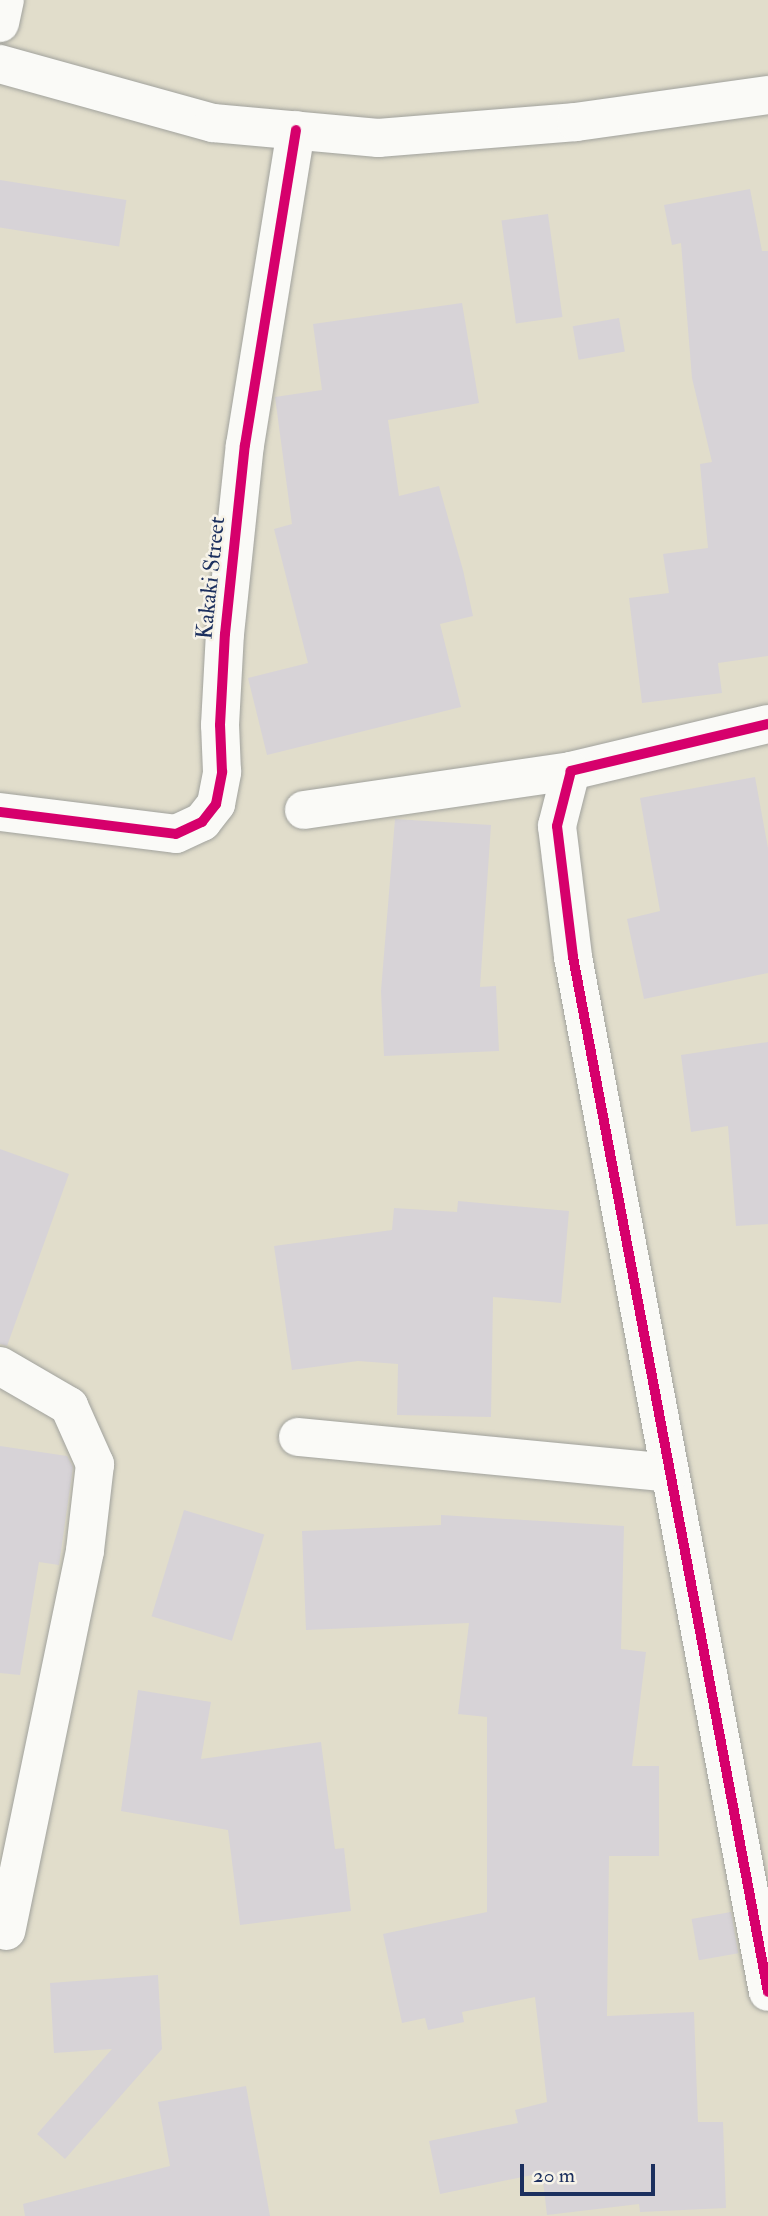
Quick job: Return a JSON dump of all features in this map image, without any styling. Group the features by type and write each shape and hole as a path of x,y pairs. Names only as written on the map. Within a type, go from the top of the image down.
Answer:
{"street":[{"path":"0,23 5,0"},
{"path":"0,64 213,123 378,138 576,122 768,95"},
{"name":"Kakaki Street","path":"0,812 176,834 202,822 216,804 222,772 220,726 225,634 245,445 296,131"},
{"path":"304,810 571,771 768,724"},
{"path":"571,771 557,826 573,957 768,1992"},
{"path":"0,1366 69,1406 95,1464 85,1551 6,1931"},
{"path":"298,1437 669,1474"}],"building":[{"path":"0,180 126,200 119,246 0,228"},
{"path":"750,189 762,251 768,251 768,656 718,663 722,693 642,703 629,598 669,593 663,554 708,548 700,464 712,462 692,378 681,243 672,245 664,205"},
{"path":"548,214 562,317 516,324 501,221"},
{"path":"462,303 479,403 388,420 399,496 439,486 463,570 473,616 440,624 461,707 267,755 248,678 308,663 274,529 292,524 275,397 322,390 313,324"},
{"path":"619,318 625,351 579,360 573,326"},
{"path":"755,777 768,848 768,973 644,999 627,919 660,911 640,798"},
{"path":"395,819 491,825 480,987 496,986 499,1051 384,1056 381,991"},
{"path":"768,1042 768,1224 736,1226 728,1126 691,1132 681,1055"},
{"path":"0,1149 69,1174 7,1346 0,1344"},
{"path":"458,1201 569,1211 561,1303 493,1297 491,1417 397,1415 398,1364 358,1361 292,1370 274,1246 392,1230 394,1208 457,1212"},
{"path":"0,1446 67,1456 73,1467 59,1565 39,1562 20,1675 0,1673"},
{"path":"184,1510 264,1535 232,1641 152,1616"},
{"path":"441,1515 624,1526 621,1649 646,1652 632,1766 659,1766 659,1856 609,1856 607,2016 694,2012 698,2122 723,2122 726,2208 640,2212 639,2204 547,2215 542,2173 440,2194 429,2141 518,2123 515,2110 547,2102 535,1997 462,2012 464,2022 428,2030 425,2018 402,2023 383,1934 487,1912 487,1717 458,1714 469,1623 306,1630 302,1531 441,1525"},
{"path":"138,1690 211,1702 201,1759 321,1742 335,1849 344,1848 351,1911 240,1925 228,1830 121,1811"},
{"path":"731,1912 738,1953 699,1960 692,1919"},
{"path":"158,1975 162,2049 65,2159 37,2134 112,2049 54,2053 50,1983"},
{"path":"246,2086 270,2216 25,2216 23,2204 170,2166 158,2102"}],"cycle path":[{"path":"0,812 176,834 202,822 216,804 222,772 220,725 225,634 245,445 296,130"},
{"path":"768,724 571,771 557,826 573,957 768,1992"}]}
